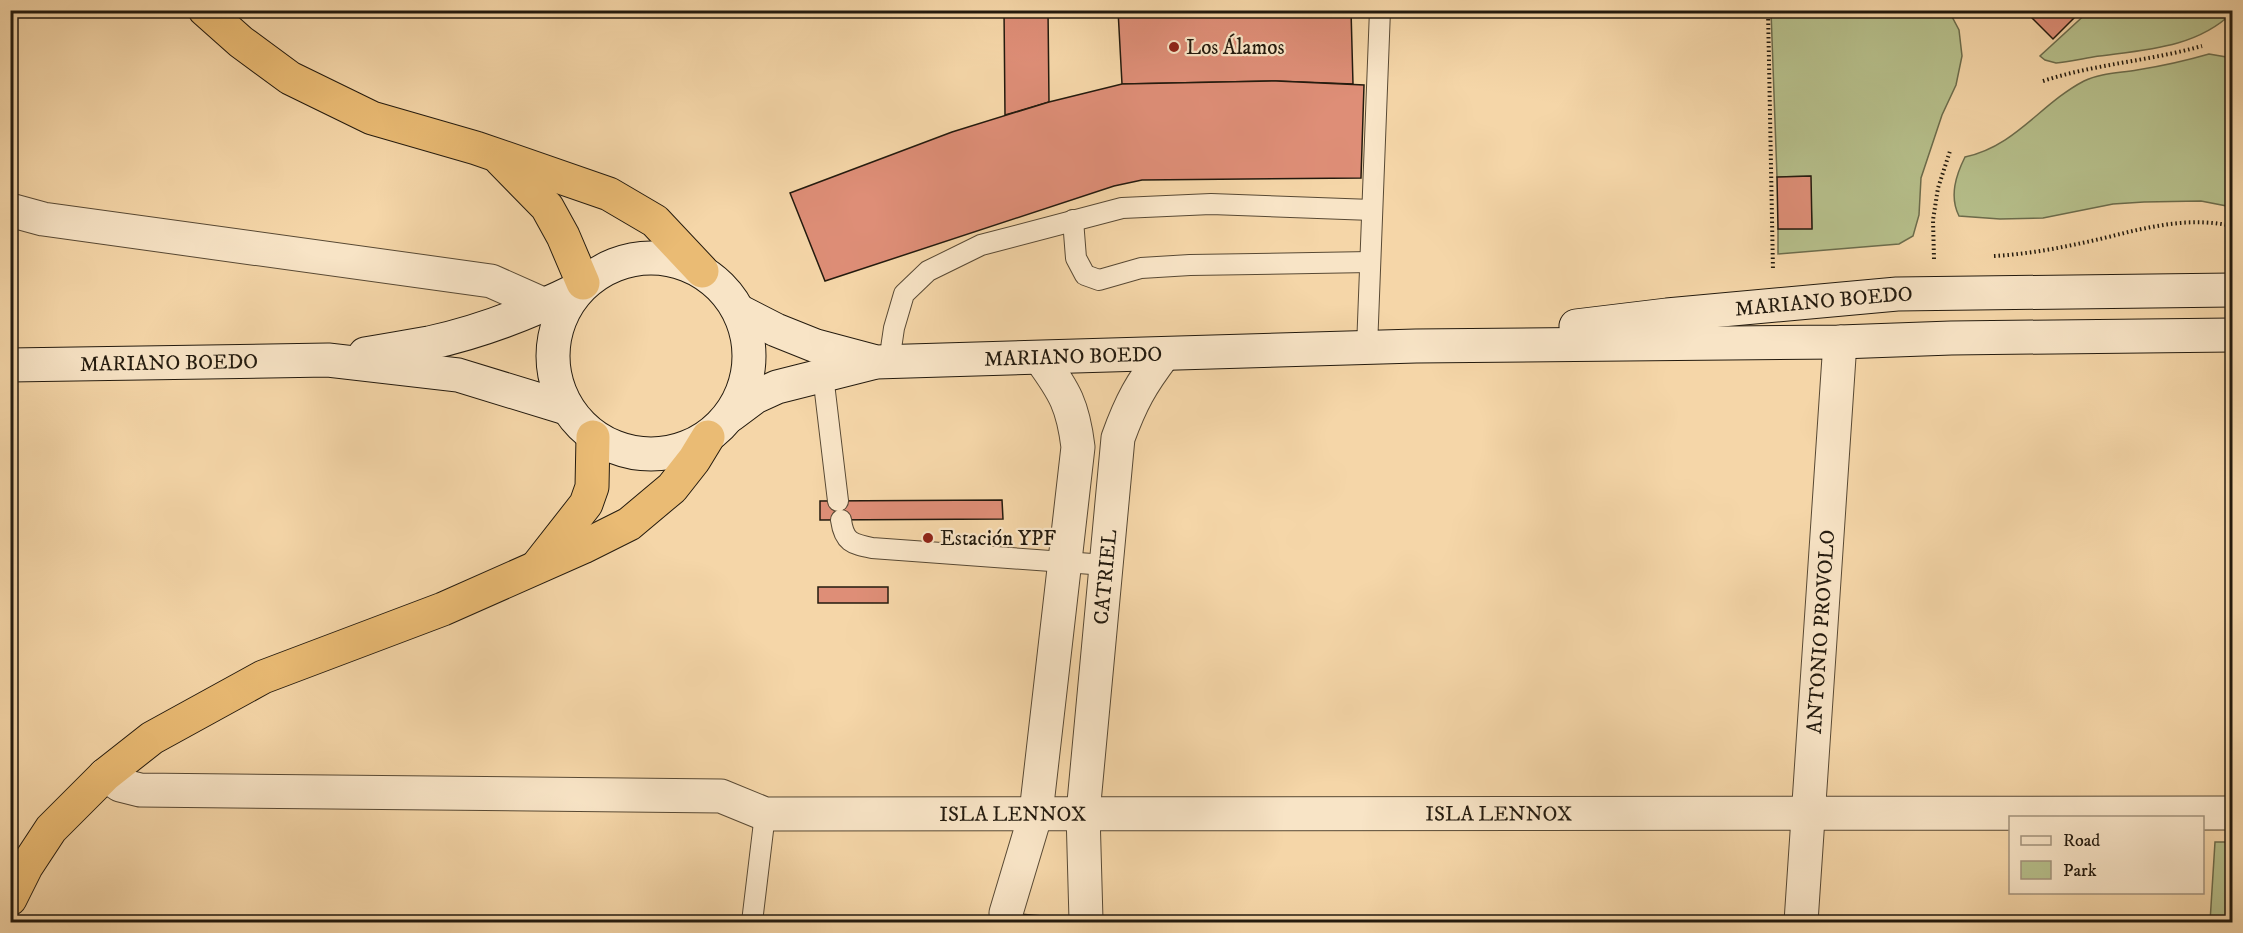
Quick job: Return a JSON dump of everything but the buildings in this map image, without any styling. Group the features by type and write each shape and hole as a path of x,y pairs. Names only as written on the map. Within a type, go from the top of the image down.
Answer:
{"highway":[{"path":"205,10 241,42 290,78 372,118 495,154 609,194 655,221 702,271"},
{"path":"495,154 547,207 563,236 579,287"},
{"path":"10,898 26,867 51,829 105,775 152,738 263,676 443,609 629,524 672,488 719,426"},
{"path":"538,566 586,504 592,487 593,437"}],"street":[{"path":"10,210 43,219 491,281 545,305"},
{"name":"MARIANO BOEDO","path":"328,360 429,343 508,320 545,305 579,287 604,269 637,258 671,259 702,271 723,288 740,311 748,337 750,364 744,392 719,426 681,450 651,455 621,450 593,437 578,424 566,408 554,379 552,347 560,316 579,287"},
{"name":"MARIANO BOEDO","path":"1416,346 1667,315 1897,294 2232,290"},
{"name":"MARIANO BOEDO","path":"740,311 816,346 883,362 1416,346 2232,335"},
{"name":"ANTONIO PROVOLO","path":"1801,922 1839,342"},
{"name":"CATRIEL","path":"1086,920 1083,813 1118,438 1140,386 1164,354"},
{"name":"CATRIEL","path":"1006,913 1036,813 1067,561 1078,447 1074,416 1061,385 1041,359"},
{"name":"MARIANO BOEDO","path":"10,365 328,360 458,375 566,408"},
{"path":"719,426 755,397 777,387 883,362"},
{"path":"105,775 120,785 140,790 721,796 765,814"},
{"name":"ISLA LENNOX","path":"765,814 2232,813"}],"lane":[{"path":"1367,348 1380,10"},
{"path":"883,362 904,294 928,271 981,245 1122,208 1211,204 1372,210"},
{"path":"1073,220 1076,258 1085,275 1099,280 1141,268 1370,262"},
{"path":"823,375 842,533 854,544 872,548 1106,565"},
{"path":"752,922 765,814"}],"path":[{"path":"1768,10 1772,305"},
{"path":"2043,81 2097,66 2150,59 2202,46"},
{"path":"1934,260 1933,220 1938,188 1950,151"},
{"path":"1989,256 2022,254 2171,222 2232,226"},
{"path":"1924,260 1945,259"}],"green space":[{"path":"1947,10 1959,30 1962,56 1956,85 1942,115 1921,178 1919,215 1913,236 1899,244 1778,254 1778,229 1812,228 1810,176 1777,177 1771,11"},
{"path":"2232,10 2232,13 2201,34 2167,46 2056,63 2040,56 2089,11"},
{"path":"2209,54 2232,58 2232,207 2201,201 2144,202 2113,204 2043,218 2000,219 1959,216 1954,193 1965,157 1999,144 2068,90 2090,78 2164,65"},
{"path":"2215,842 2232,842 2232,922 2210,922"}],"place":[{"name":"Los Álamos","path":"1174,47"},
{"name":"Estación YPF","path":"928,538"}]}
